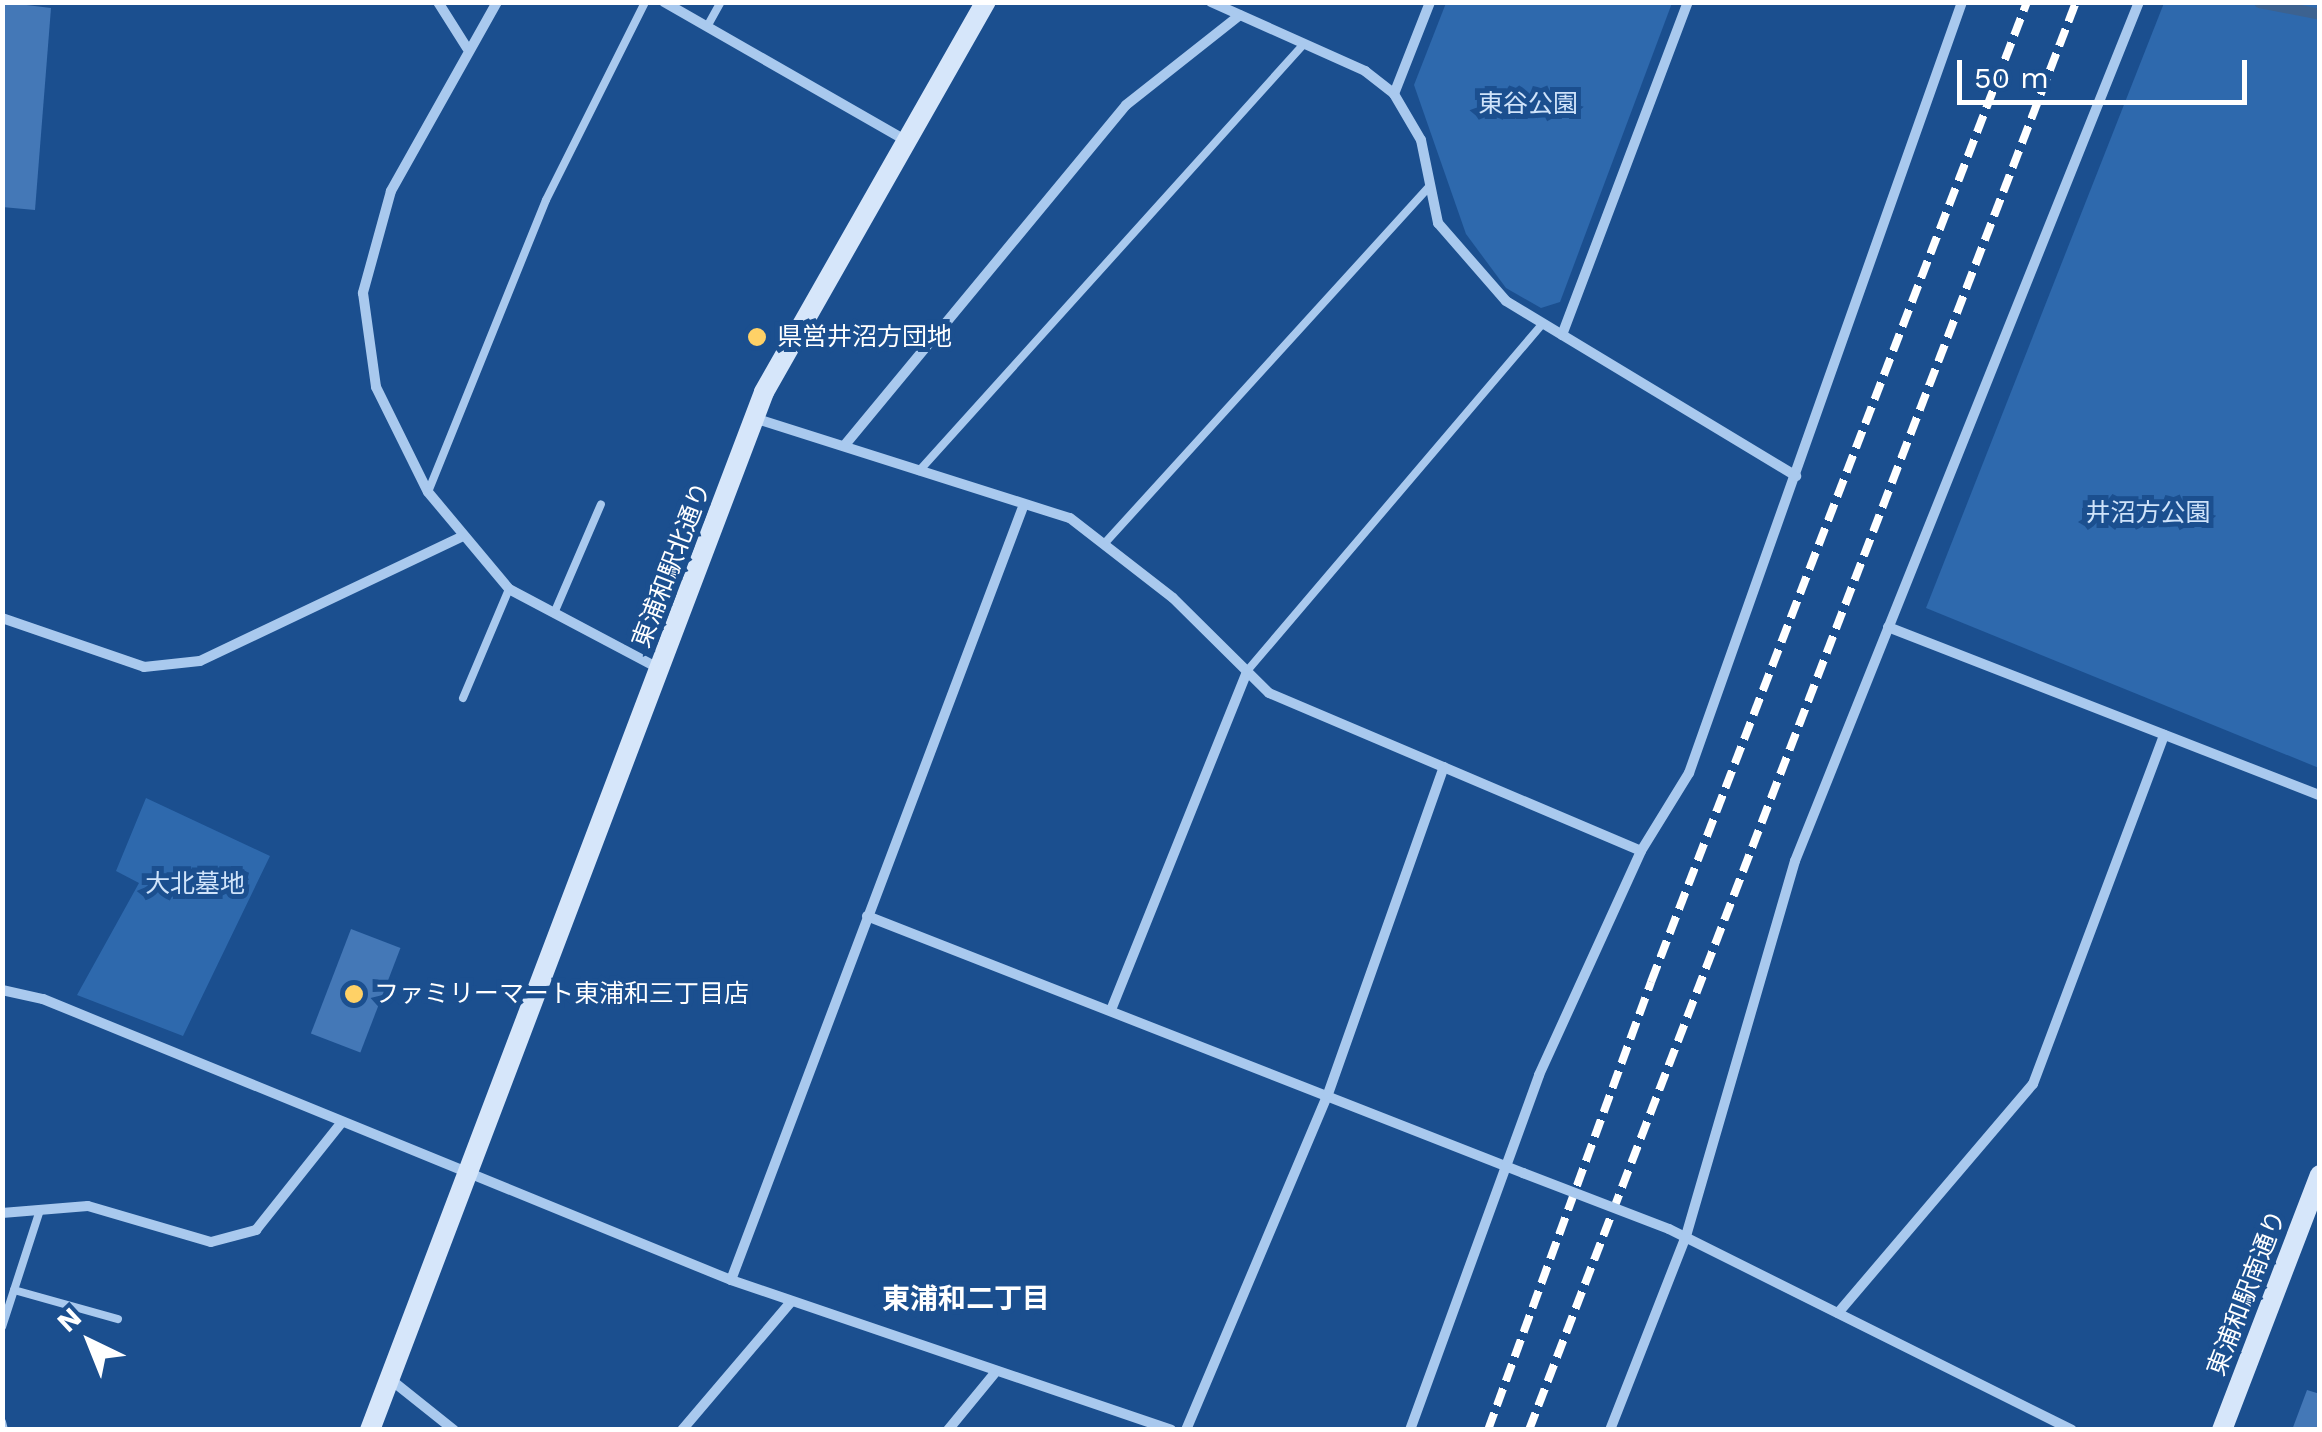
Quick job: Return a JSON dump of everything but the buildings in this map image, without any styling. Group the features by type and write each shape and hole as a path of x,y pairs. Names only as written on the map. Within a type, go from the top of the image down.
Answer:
{"street":[{"path":"438,2 467,48"},
{"path":"496,2 467,48 391,191 363,293 376,386 428,492 460,537 508,589 659,669"},
{"path":"664,2 908,142"},
{"name":"東浦和駅北通り","path":"370,1430 754,418 986,2"},
{"path":"1212,2 1365,71 1394,94 1421,140 1438,223 1506,300 1796,476"},
{"path":"1394,94 1430,2"},
{"path":"1562,334 1688,2"},
{"path":"1410,1430 1539,1074 1641,851 1689,773 1962,2"},
{"path":"1610,1430 1686,1236 1795,861 2140,2"},
{"path":"844,446 1126,105 1240,15"},
{"path":"754,418 1070,518 1174,598 1269,693 1641,851"},
{"path":"731,1280 1024,504"},
{"path":"2,618 144,667 200,661 460,537"},
{"path":"1888,627 2320,794"},
{"path":"1110,1010 1248,672"},
{"path":"1838,1313 2034,1084 2164,734"},
{"path":"1186,1430 1328,1094 1444,767"},
{"path":"867,916 1686,1236 2072,1430"},
{"path":"2,990 43,999 467,1176 731,1280 994,1374 1170,1430"},
{"path":"2,1214 88,1206 211,1242 256,1230 342,1123"},
{"name":"東浦和駅南通り","path":"2222,1430 2320,1175"},
{"path":"682,1430 790,1302"},
{"path":"948,1430 994,1374"},
{"path":"390,1379 454,1430"}],"lane":[{"path":"428,492 546,200 644,2"},
{"path":"708,25 721,2"},
{"path":"919,470 1303,46"},
{"path":"1104,544 1430,186"},
{"path":"1248,672 1543,323"},
{"path":"555,611 601,504"},
{"path":"463,698 508,589"},
{"path":"2,1327 40,1210"},
{"path":"14,1290 118,1319"}],"green space":[{"name":"東谷公園","path":"1446,3 1672,3 1560,302 1541,308 1506,288 1466,234 1414,85"},
{"name":"井沼方公園","path":"2164,3 2319,3 2319,768 1926,608"},
{"name":"大北墓地","path":"146,798 270,856 183,1036 77,995 139,883 116,871"}],"waterway":[{"path":"2259,2 2320,14"}],"railway":[{"path":"1488,1430 1651,982 2027,2"},
{"path":"1529,1430 2076,2"}],"place":[{"name":"県営井沼方団地","path":"757,337"},
{"name":"ファミリーマート東浦和三丁目店","path":"354,994"}],"district":[{"name":"東浦和二丁目","path":"966,1299"}]}
